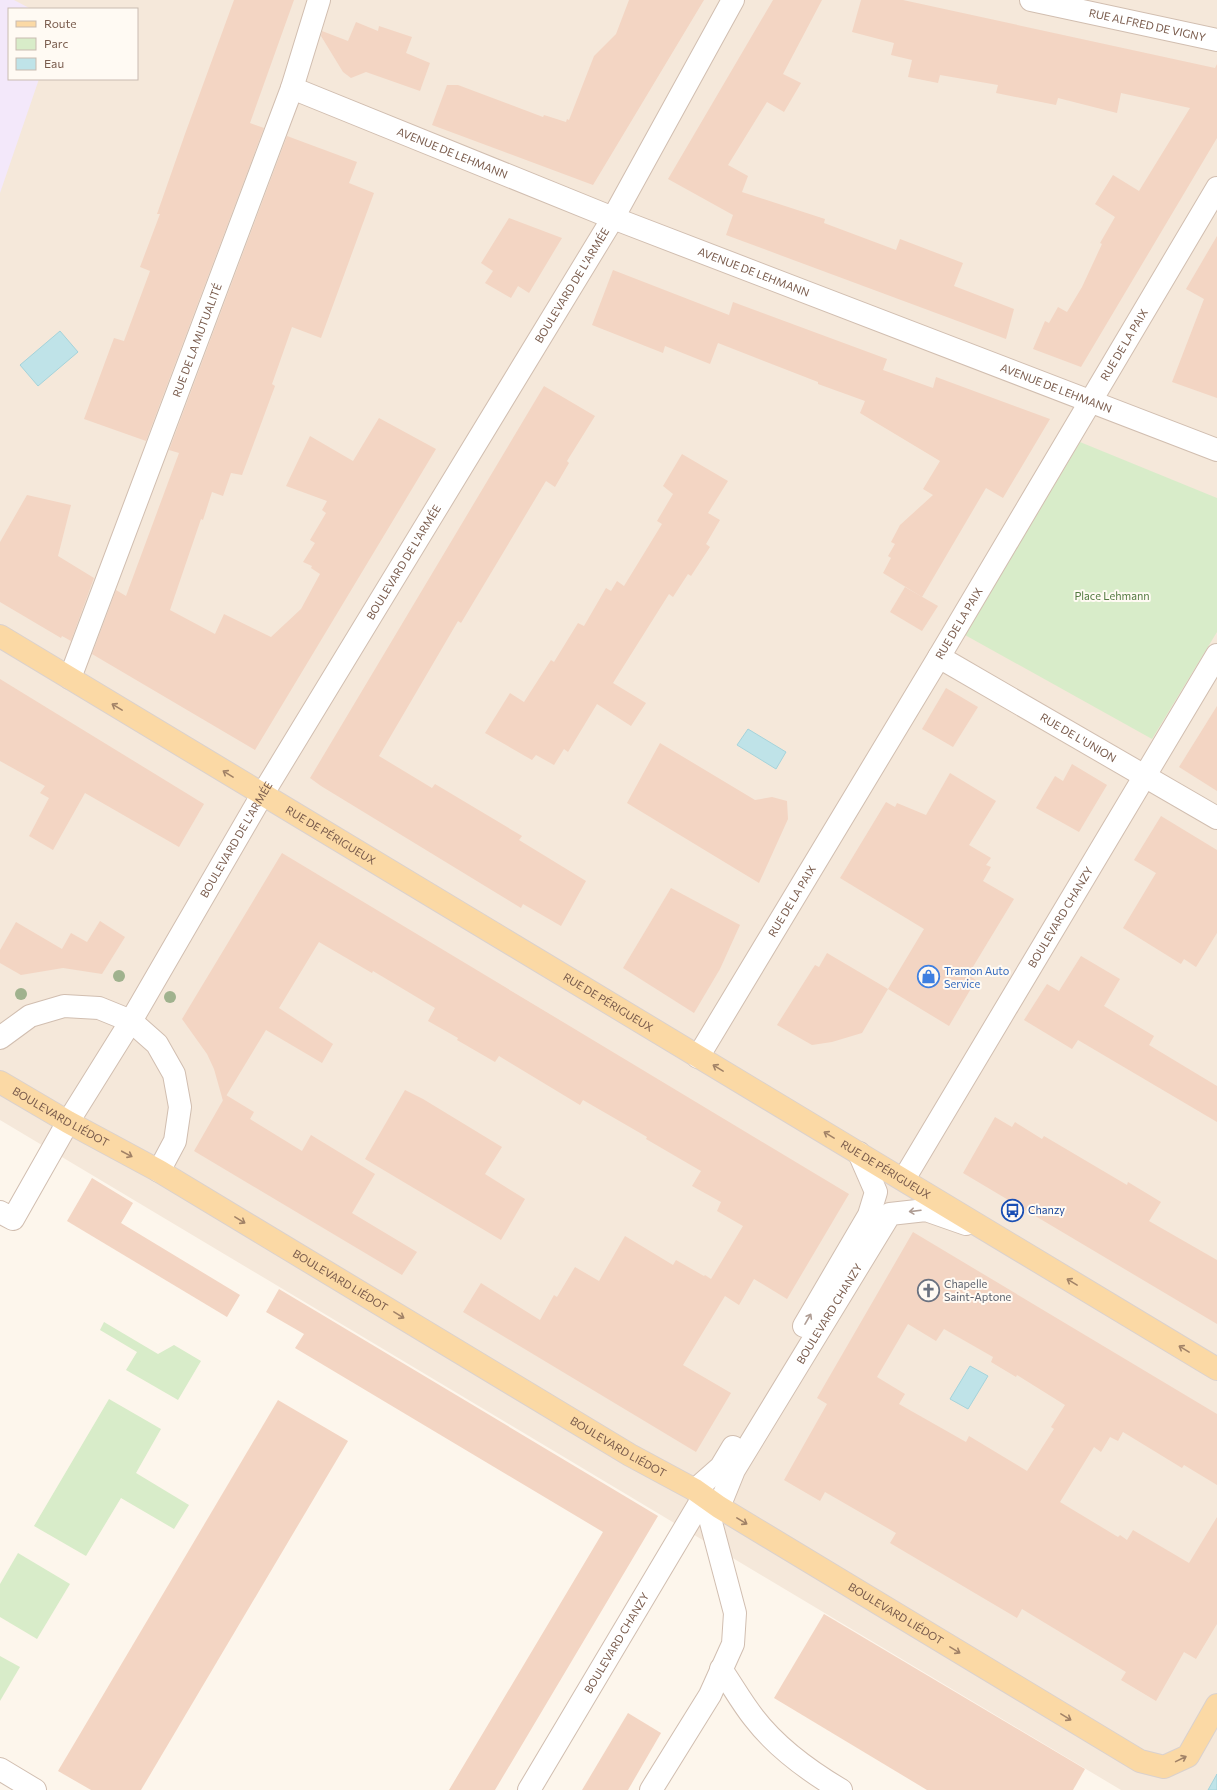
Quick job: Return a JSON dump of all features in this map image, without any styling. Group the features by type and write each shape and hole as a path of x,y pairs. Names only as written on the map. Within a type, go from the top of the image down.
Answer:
{"main road":[{"name":"RUE DE PÉRIGUEUX","path":"0,636 698,1057 904,1179 1217,1369"},
{"name":"BOULEVARD LIÉDOT","path":"0,1082 68,1122 159,1171 630,1455 706,1498 1140,1761 1164,1767 1188,1756 1217,1705"}],"street":[{"name":"RUE DE LA MUTUALITÉ","path":"70,678 292,88 319,0"},
{"name":"BOULEVARD DE L'ARMÉE","path":"0,1212 13,1219 68,1122 131,1021 262,795 614,218 733,0"},
{"name":"RUE ALFRED DE VIGNY","path":"1031,0 1217,40"},
{"name":"AVENUE DE LEHMANN","path":"292,88 614,218 1217,450"},
{"name":"RUE DE LA PAIX","path":"698,1057 940,657 1217,188"},
{"name":"BOULEVARD CHANZY","path":"904,1179 1217,655"},
{"name":"RUE DE L'UNION","path":"940,657 1217,818"},
{"path":"0,1038 30,1016 64,1006 99,1008 131,1021 157,1044 174,1074 180,1107 175,1141 159,1171"},
{"name":"BOULEVARD CHANZY","path":"529,1790 706,1498 721,1467 869,1215 876,1192 859,1153"},
{"name":"BOULEVARD CHANZY","path":"706,1498 734,1470 890,1214 926,1210 992,1233"},
{"path":"651,1790 710,1694 733,1644 735,1613 706,1498"},
{"path":"721,1669 754,1718 785,1751 822,1779 841,1790"},
{"path":"0,1769 35,1790"}],"shaded area":[{"path":"0,0 1217,0 1217,1790 1121,1790 0,1120"},
{"path":"0,0 14,0 29,8 8,8 8,80 39,80 0,193"}],"green space":[{"name":"Place Lehmann","path":"1080,442 1217,498 1217,632 1152,739 965,635"},
{"path":"104,1322 158,1354 174,1345 201,1361 178,1400 126,1370 137,1352 100,1330"},
{"path":"109,1399 161,1429 136,1473 189,1505 174,1529 121,1498 86,1556 34,1526"},
{"path":"18,1553 70,1584 37,1639 0,1617 0,1584"},
{"path":"0,1656 20,1667 0,1701"}],"water":[{"path":"60,331 78,352 38,386 20,365"},
{"path":"748,729 786,752 776,769 737,745"},
{"path":"970,1366 988,1376 968,1409 950,1399"},
{"path":"1217,1774 1217,1790 1208,1790"}],"building":[{"path":"234,0 294,0 250,123 264,128 146,441 84,419 114,338 124,341 150,271 140,267 160,214 157,214 185,134"},
{"path":"629,0 704,0 593,185 432,125 447,85 458,85 543,117 544,115 566,122 567,119 569,120 594,56 616,34"},
{"path":"773,0 822,0 783,74 801,83 784,112 767,102 728,165 748,176 742,192 825,219 824,223 896,250 900,239 963,263 954,286 1014,309 1006,339 726,235 733,215 668,179"},
{"path":"861,0 903,0 1215,68 1217,64 1217,138 1081,367 1033,349 1045,321 1049,323 1058,307 1067,312 1082,287 1102,244 1100,243 1115,217 1095,204 1113,175 1139,191 1190,108 1121,93 1117,113 1058,98 1056,105 996,93 998,85 940,75 938,83 908,77 912,60 891,55 894,43 852,32"},
{"path":"356,22 378,31 379,26 412,37 406,53 430,63 420,91 366,72 351,78 343,72 321,36 322,31 348,41"},
{"path":"287,136 357,162 349,183 374,193 321,338 292,327 272,384 275,386 242,475 231,473 223,496 212,492 203,520 201,519 170,610 215,634 224,614 271,637 301,609 320,574 311,568 312,566 303,562 315,543 310,540 326,513 322,510 327,501 286,486 310,436 353,461 379,418 436,449 255,750 92,654 116,590 126,596 179,453 169,450"},
{"path":"509,218 562,238 529,293 518,286 511,298 485,283 493,271 481,263"},
{"path":"1217,236 1217,398 1172,382 1204,299 1186,289"},
{"path":"613,270 729,315 733,302 887,359 883,370 933,388 936,377 1050,419 1003,498 986,488 922,597 883,573 891,558 888,556 895,544 891,542 900,525 933,495 923,489 940,461 860,413 865,401 818,384 818,382 718,343 710,364 665,346 663,353 592,325"},
{"path":"544,386 595,416 567,461 569,463 555,487 546,481 461,623 458,621 379,756 432,788 435,784 522,836 519,840 586,881 561,926 523,904 521,908 310,778"},
{"path":"682,454 728,481 708,513 720,520 706,544 710,547 691,576 688,574 673,597 669,594 613,683 646,703 631,726 597,704 568,752 564,749 554,765 536,755 532,760 485,733 510,693 524,702 551,660 554,662 578,623 584,626 606,588 611,591 617,581 624,586 662,524 657,521 673,494 663,486"},
{"path":"27,495 71,505 58,556 94,578 71,641 62,636 61,638 0,602 0,542"},
{"path":"905,587 938,606 922,631 890,612"},
{"path":"0,679 204,804 179,847 85,793 53,850 29,836 49,798 40,793 45,786 0,761"},
{"path":"946,688 978,707 953,747 922,729"},
{"path":"1217,706 1217,791 1179,767"},
{"path":"660,743 755,800 772,797 787,801 788,819 759,883 627,803"},
{"path":"1072,764 1107,785 1079,832 1036,808 1055,776 1063,781"},
{"path":"950,773 996,801 969,845 991,858 986,865 991,867 983,881 1014,899 968,975 976,980 949,1026 888,989 924,929 840,878 886,802 895,807 897,803 926,815"},
{"path":"1161,816 1217,850 1217,933 1196,967 1184,959 1181,964 1123,928 1156,873 1134,860"},
{"path":"282,853 849,1194 787,1299 754,1279 739,1305 725,1296 683,1365 731,1393 696,1452 463,1312 481,1283 540,1320 554,1295 557,1297 575,1267 599,1281 625,1236 673,1265 676,1260 711,1279 743,1226 717,1211 721,1202 692,1186 701,1171 646,1139 647,1137 583,1100 580,1105 499,1056 495,1062 457,1040 458,1038 428,1021 435,1008 373,971 372,973 319,942 279,1008 333,1044 322,1063 266,1030 223,1101 214,1069 207,1054 182,1019"},
{"path":"671,888 740,925 720,969 694,1013 623,968"},
{"path":"100,921 125,937 102,974 63,968 21,975 0,963 0,950 16,922 62,949 71,933 87,942"},
{"path":"827,953 888,989 862,1033 832,1042 812,1045 777,1025 815,965 819,967"},
{"path":"1081,956 1120,979 1104,1006 1154,1036 1149,1045 1217,1086 1217,1122 1078,1040 1072,1049 1024,1020 1047,984 1059,991"},
{"path":"405,1090 423,1099 502,1147 485,1174 525,1199 501,1240 365,1159"},
{"path":"226,1095 254,1112 250,1119 302,1151 311,1135 375,1174 352,1213 417,1252 402,1275 194,1151"},
{"path":"995,1117 1012,1127 1015,1122 1042,1139 1044,1136 1127,1185 1128,1182 1161,1202 1149,1221 1217,1260 1217,1324 963,1173"},
{"path":"92,1178 133,1203 121,1223 240,1295 227,1317 67,1221"},
{"path":"913,1232 1217,1414 1217,1485 1184,1465 1182,1468 1123,1432 1118,1441 1110,1437 1101,1452 1094,1447 1060,1502 1118,1537 1120,1535 1127,1540 1133,1530 1189,1563 1217,1517 1217,1624 1196,1659 1184,1652 1156,1701 1121,1680 1126,1672 1022,1609 1017,1618 890,1543 896,1533 825,1492 820,1501 784,1480 827,1404 817,1398","holes":["908,1324 936,1341 944,1329 993,1357 991,1362 1016,1377 1017,1375 1065,1405 1051,1427 1054,1429 1027,1471 969,1436 966,1442 899,1404 905,1394 877,1377"]},
{"path":"279,1289 658,1516 495,1790 449,1790 603,1532 295,1348 304,1334 266,1312"},
{"path":"278,1400 348,1441 141,1790 91,1790 58,1771"},
{"path":"824,1614 1085,1769 1073,1790 927,1790 774,1698"},
{"path":"628,1713 661,1733 628,1790 582,1790"}],"place":[{"name":"Tramon Auto Service","path":"929,977"},
{"name":"Chanzy","path":"1012,1210"},
{"name":"Chapelle Saint-Aptone","path":"929,1290"}]}
